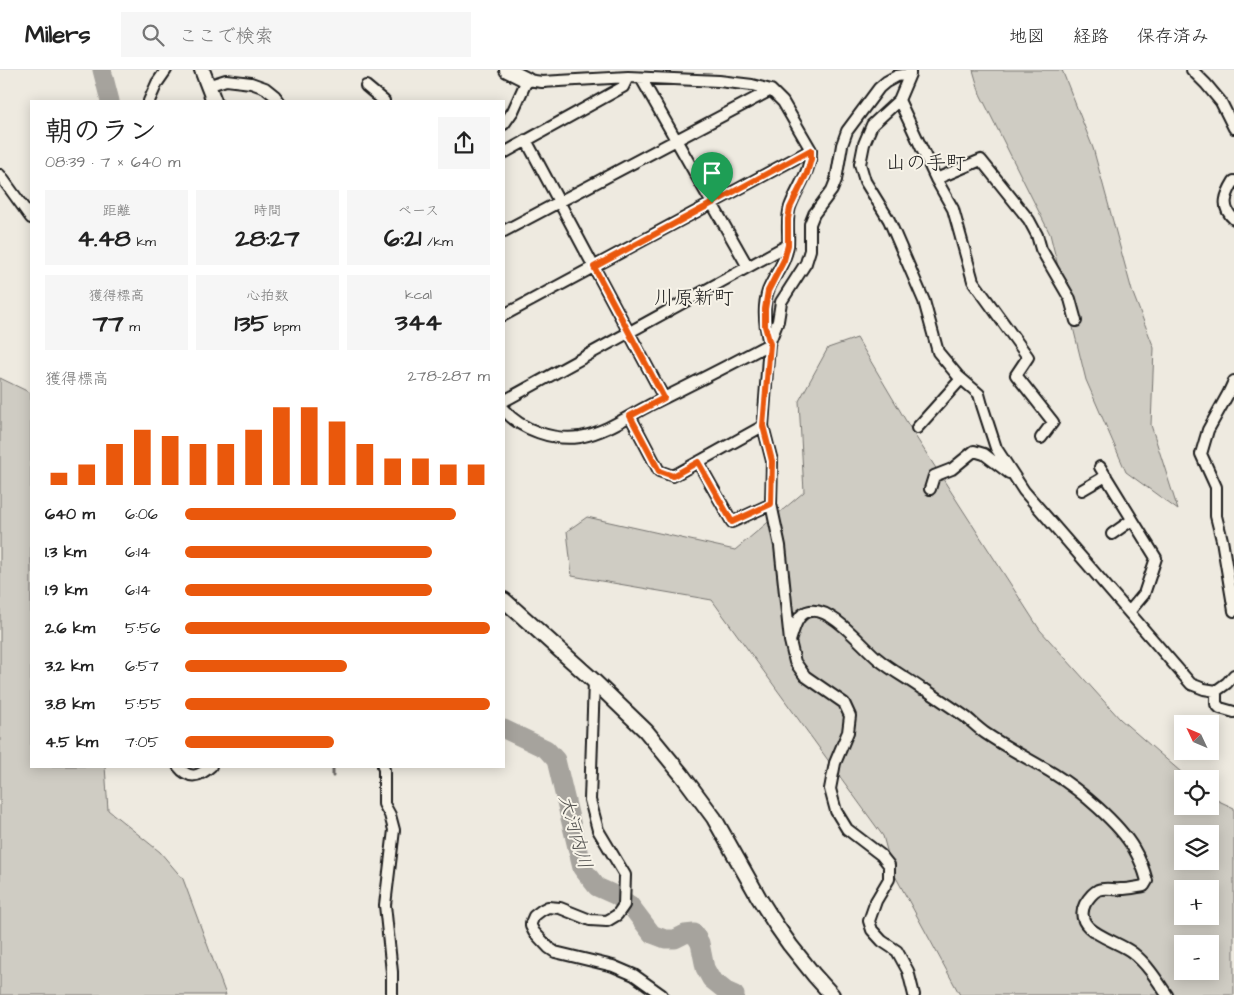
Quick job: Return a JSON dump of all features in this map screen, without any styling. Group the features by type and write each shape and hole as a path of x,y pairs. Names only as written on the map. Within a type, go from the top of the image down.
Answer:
{"street":[{"path":"149,100 157,83 166,70"},
{"path":"202,70 214,100"},
{"path":"508,70 527,80 542,82 628,77 719,81 752,85 771,90 783,102 811,150 811,159 807,173 790,208 788,245 784,260 768,291 765,326 770,344"},
{"path":"1192,70 1221,102 1234,128"},
{"path":"910,72 899,100 872,125 864,144 860,164 865,182 889,220 924,301 938,352 961,378 979,394 996,448 1024,491 1191,684 1216,691 1228,683 1234,675"},
{"path":"910,72 897,76 879,88 847,131 842,145 836,180 832,190 814,214 810,224 810,250 806,263 781,302 778,321 770,344 763,426 772,461 771,504 780,546 790,640 795,662 805,676 844,703 850,716 848,732 835,763 830,789 836,811 846,830 881,855 889,865 889,879 876,901 869,921 872,930 882,941 897,951 908,971 914,995"},
{"path":"505,152 623,87 628,77"},
{"path":"641,78 748,267"},
{"path":"208,86 226,80 251,83 266,88 278,100"},
{"path":"505,123 513,111 527,80"},
{"path":"366,86 383,100"},
{"path":"505,231 771,90"},
{"path":"899,100 936,179 953,209 972,281 1028,357 1016,375 1053,422 1041,438"},
{"path":"526,140 664,398"},
{"path":"505,314 811,150"},
{"path":"936,179 980,160 1028,220 1037,235 1042,249 1070,299 1076,321"},
{"path":"0,175 30,217"},
{"path":"1234,181 1227,193 1226,203 1227,210 1234,218"},
{"path":"505,400 788,245"},
{"path":"505,411 517,421 542,435 579,437 603,431 770,344"},
{"path":"917,428 961,378"},
{"path":"1234,381 1208,430 1202,454 1216,487 1216,516 1234,611"},
{"path":"630,416 659,471 673,476 763,426"},
{"path":"930,489 934,476 952,469 974,451 984,454 1017,480"},
{"path":"698,462 732,522 771,504"},
{"path":"1082,490 1103,471 1156,558 1144,594 1129,612"},
{"path":"1112,534 1132,520"},
{"path":"505,601 646,731 714,818 759,898 781,932 832,995"},
{"path":"790,640 796,622 804,613 812,610 824,613 839,622 879,660 926,690 984,732 1055,774 1078,791 1108,818 1135,851 1147,881 1144,886 1101,889 1088,900 1083,909 1082,918 1091,929 1132,952 1149,969 1167,995"},
{"path":"594,681 590,800 598,830 625,875 624,905 617,914 607,920 590,920 560,908 548,907 534,916 531,926 539,938 555,952 612,966 634,975 662,995"},
{"path":"1216,691 1216,704 1220,708 1234,712"},
{"path":"180,768 186,774 198,776 209,768"},
{"path":"384,768 384,804 394,830 386,905 392,972 392,995"}],"shaded area":[{"path":"973,70 1062,70 1093,148 1132,291 1154,348 1151,425 1178,510 1126,472 1086,380 1050,234 980,94"},
{"path":"857,338 912,431 1040,630 1120,719 1179,770 1174,770 1174,815 1219,815 1219,801 1234,808 1234,995 960,995 893,872 883,836 712,600 572,576 567,531 587,517 735,550 804,492 799,401 828,348"},
{"path":"0,378 30,393 30,768 105,768 108,810 160,852 183,879 226,995 0,995"}],"waterway":[{"name":"大河内川","path":"102,70 110,100"},
{"name":"大河内川","path":"505,729 546,749 556,760 582,868 597,887 615,895 630,905 652,934 665,939 675,939 685,934 694,933 700,943 705,968 711,979 726,991 735,995"},
{"path":"333,768 333,776"}],"district":[{"name":"山の手町","path":"926,163"},
{"name":"川原新町","path":"694,298"}],"route":[{"path":"811,150 811,159 807,173 790,208 788,245 784,260 768,291 765,309 765,326 770,344 763,426 772,461 771,504 732,522 698,462 673,476 659,471 630,416 664,398 594,267 712,203 811,150"}]}
